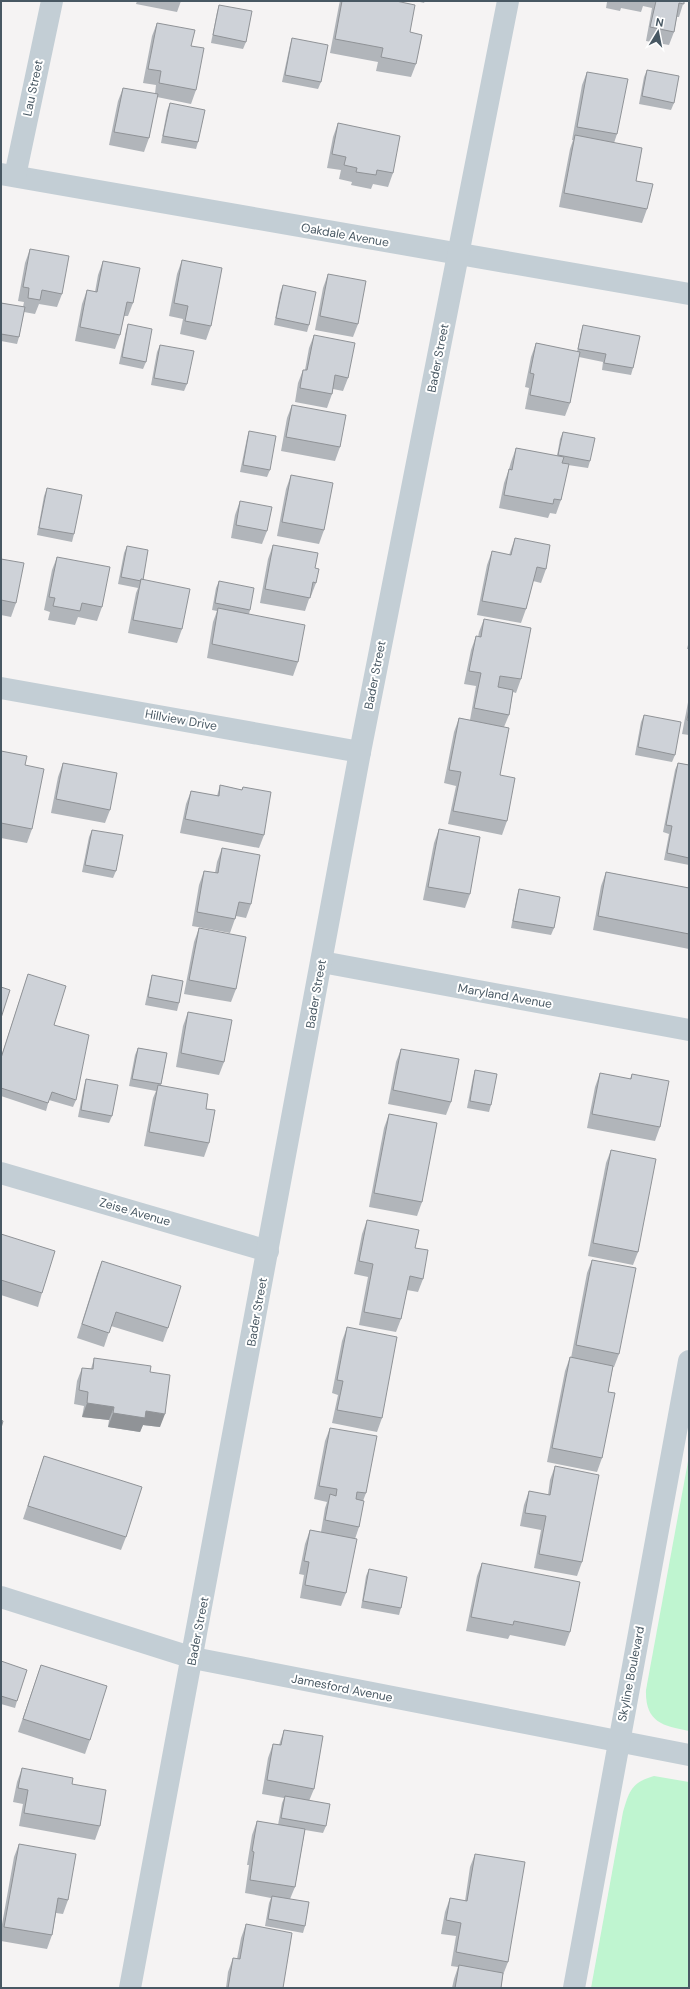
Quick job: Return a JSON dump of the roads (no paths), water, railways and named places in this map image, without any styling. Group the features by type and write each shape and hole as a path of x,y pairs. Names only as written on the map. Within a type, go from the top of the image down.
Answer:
{"street":[{"name":"Lau Street","path":"8,175 52,1"},
{"name":"Bader Street","path":"130,1988 193,1658 360,752 508,1"},
{"name":"Oakdale Avenue","path":"8,175 458,255 689,294"},
{"name":"Hillview Drive","path":"1,688 360,752"},
{"name":"Maryland Avenue","path":"322,962 689,1030"},
{"name":"Zeise Avenue","path":"1,1173 268,1251"},
{"name":"Skyline Boulevard","path":"574,1988 618,1741 689,1360"},
{"name":"Jamesford Avenue","path":"1,1597 193,1658 689,1755"}]}
